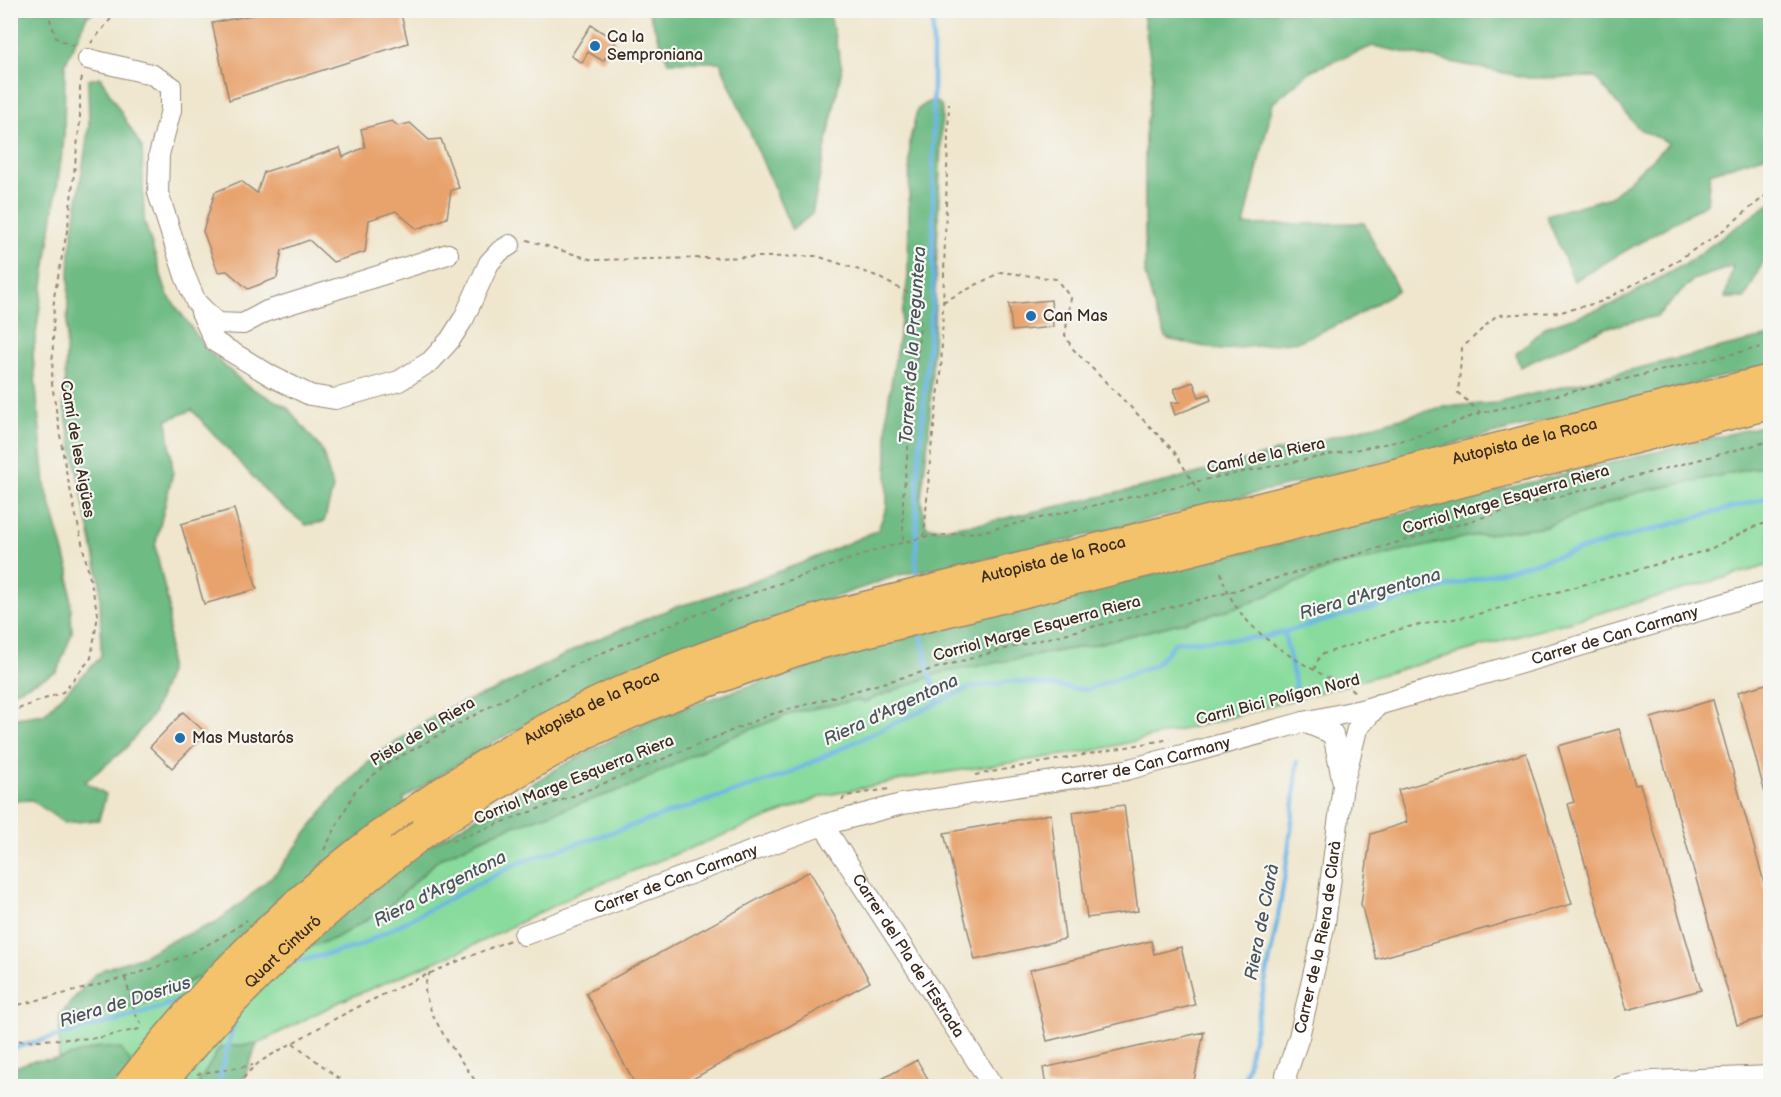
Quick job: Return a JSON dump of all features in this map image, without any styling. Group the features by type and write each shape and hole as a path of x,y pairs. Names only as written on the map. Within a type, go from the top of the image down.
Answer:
{"highway":[{"name":"Autopista de la Roca","path":"375,839 487,763 549,728 619,692 733,646 837,614 1770,380"},
{"name":"Autopista de la Roca","path":"435,838 520,770 571,742 672,695 810,646 1770,404"},
{"name":"Quart Cinturó","path":"159,1086 237,994 293,939 366,876 435,838"},
{"name":"Quart Cinturó","path":"129,1086 198,1002 246,952 301,900 375,839"}],"street":[{"path":"88,54 151,74 171,86 171,110 159,155 158,193 185,276 196,302 215,342 273,377 310,395 334,399 399,381 430,361 450,340 464,318 489,263 500,251 510,245"},
{"path":"196,302 217,323 243,324 267,311 448,254"},
{"name":"Carrer de Can Carmany","path":"524,935 823,825 902,804 1126,770 1305,722 1372,697 1770,590"},
{"name":"Carrer de la Riera de Clarà","path":"1287,1086 1286,1075 1299,1037 1325,923 1343,785 1357,729 1372,697"},
{"name":"Carrer de la Riera de Clarà","path":"1305,722 1333,734 1343,785"},
{"name":"Carrer del Pla de l'Estrada","path":"823,825 993,1086"},
{"path":"1622,1086 1653,1081 1770,1076"}],"path":[{"path":"47,10 56,38 88,54"},
{"name":"Camí de les Aigües","path":"10,712 63,692 91,658 98,615 65,466 52,384 54,297 68,226 80,122 80,85 88,54 118,10"},
{"path":"924,537 931,449 941,375 949,103"},
{"path":"1481,413 1458,393 1462,348 1497,315 1561,312 1600,302 1665,268 1717,235 1770,192"},
{"path":"510,245 525,239 541,246 593,260 817,256 874,275 912,295 921,317 903,500 903,543"},
{"path":"943,302 1001,272 1056,279 1071,298 1065,335 1072,348 1174,451 1196,482 1202,497"},
{"name":"Camí de la Riera","path":"766,588 924,537 980,532 1196,482 1408,439 1481,413 1770,345"},
{"name":"Corriol Marge Esquerra Riera","path":"435,838 573,796 772,714 1001,650 1226,593 1511,509 1770,441"},
{"path":"1314,670 1320,655 1354,642 1407,627 1471,616 1708,550 1756,526 1770,522"},
{"path":"1221,572 1226,593 1242,615 1265,636 1290,656 1314,670 1372,697"},
{"name":"Pista de la Riera","path":"323,852 355,790 385,765 500,700 565,669 634,639 766,588"},
{"name":"Carril Bici Polígon Nord","path":"1344,696 1372,697"},
{"path":"969,775 1172,739"},
{"path":"841,803 845,796 890,788"},
{"path":"10,1007 124,978 182,959 221,938 249,918"},
{"path":"191,1075 254,1065 350,1009 430,972 524,935"},
{"path":"430,972 424,987 428,1002 445,1035 479,1086"},
{"path":"10,1041 98,1038 144,1028 136,1015 124,978"},
{"path":"293,1043 349,1086"},
{"path":"238,1086 254,1065"}],"green space":[{"path":"10,11 96,11 87,16 65,64 64,139 33,355 45,485 69,570 72,633 57,672 11,693"},
{"path":"648,11 829,11 842,68 812,214 792,230 720,62 668,62"},
{"path":"1146,11 1770,11 1770,154 1710,173 1707,203 1574,281 1546,215 1611,197 1669,143 1639,129 1595,77 1529,78 1373,46 1312,70 1273,103 1244,225 1364,223 1398,290 1353,318 1299,341 1221,350 1167,339 1156,314 1145,274 1145,136 1153,76 1143,13"},
{"path":"100,77 142,148 144,220 167,294 208,351 247,386 287,407 322,450 333,488 324,522 306,525 273,499 192,410 167,420 173,472 155,546 169,607 169,672 153,714 125,749 85,782 106,794 99,820 64,823 32,800 11,801 10,719 44,714 101,657 100,582 64,406 70,251 89,125 88,80"},
{"path":"935,101 941,105 942,113 929,433 921,498 926,526 939,529 984,523 1165,482 1442,407 1496,403 1770,336 1770,365 1012,554 899,575 655,659 495,741 403,799 434,843 558,768 651,719 764,681 956,622 1770,424 1770,465 1636,493 1546,526 1471,536 1332,567 1252,602 1204,617 1092,645 940,673 864,702 857,700 795,712 716,743 632,786 496,832 439,859 387,908 334,939 245,967 194,979 147,1002 100,1013 60,1015 93,976 104,969 143,956 169,942 215,923 244,901 278,871 335,795 371,759 430,719 451,707 493,691 586,644 675,607 802,563 878,530 887,506 887,410 908,278 910,140 917,110 928,102"},
{"path":"1770,203 1770,248 1745,298 1725,298 1733,266 1693,280 1657,316 1605,328 1520,367 1516,354 1545,327 1614,304 1685,264"},
{"path":"1770,465 1770,565 1214,722 1097,750 921,776 823,796 587,889 468,948 339,1002 257,1044 220,1047 197,1086 143,1086 59,1059 60,1015 100,1013 147,1002 194,979 245,967 387,908 439,859 496,832 632,786 716,743 795,712 857,700 864,702 940,673 1092,645 1204,617 1252,602 1332,567 1471,536 1546,526 1636,493"},
{"path":"257,1044 241,1086 197,1086 220,1047"},
{"path":"100,1047 121,1049 142,1078 143,1086 11,1086 11,1069 31,1061 59,1059"}],"building":[{"path":"277,10 400,10 408,43 229,100 212,23"},
{"name":"Ca la Semproniana","path":"591,25 616,41 603,61 588,52 582,63 571,56"},
{"path":"392,121 398,126 410,123 429,140 441,139 459,188 451,190 447,218 417,229 396,211 369,220 365,252 333,262 309,240 282,250 277,278 248,289 227,271 218,272 203,231 215,192 241,181 257,193 264,172 340,148 343,157 365,147 361,129"},
{"name":"Can Mas","path":"1051,300 1053,327 1012,331 1009,304"},
{"path":"1193,382 1199,397 1209,394 1211,400 1175,415 1171,403 1179,402 1174,389"},
{"path":"234,509 257,589 204,604 181,524"},
{"path":"1766,684 1770,699 1770,801 1767,801 1738,692"},
{"path":"1713,700 1770,904 1770,1016 1737,1025 1651,718"},
{"name":"Mas Mustarós","path":"183,712 206,733 172,768 150,747"},
{"path":"1619,729 1635,785 1640,784 1701,990 1627,1010 1568,804 1574,802 1558,746"},
{"path":"1526,753 1572,904 1376,959 1361,904 1371,834 1407,822 1398,790"},
{"path":"1124,805 1138,911 1087,918 1073,812"},
{"path":"1051,814 1065,939 975,960 944,833"},
{"path":"810,871 870,982 680,1086 636,1086 586,993"},
{"path":"1151,941 1154,954 1181,947 1195,1005 1047,1041 1030,970"},
{"path":"1204,1032 1193,1086 1046,1086 1043,1068"},
{"path":"917,1060 932,1086 869,1086"}],"waterway":[{"name":"Torrent de la Preguntera","path":"916,573 917,481 933,293 933,10"},
{"name":"Riera d'Argentona","path":"290,963 357,947 518,863 785,775 969,688 1013,681 1086,690 1155,665 1176,642 1265,637 1770,497"},
{"name":"Riera de Clarà","path":"1284,632 1298,696"},
{"path":"921,635 937,703"},
{"name":"Riera de Clarà","path":"1243,1086 1269,965 1283,885 1297,762"},
{"name":"Riera de Dosrius","path":"10,1049 136,1015 185,999"},
{"path":"218,1086 235,1018"}],"place":[{"name":"Ca la Semproniana","path":"595,46"},
{"name":"Can Mas","path":"1031,316"},
{"name":"Mas Mustarós","path":"180,738"}]}
